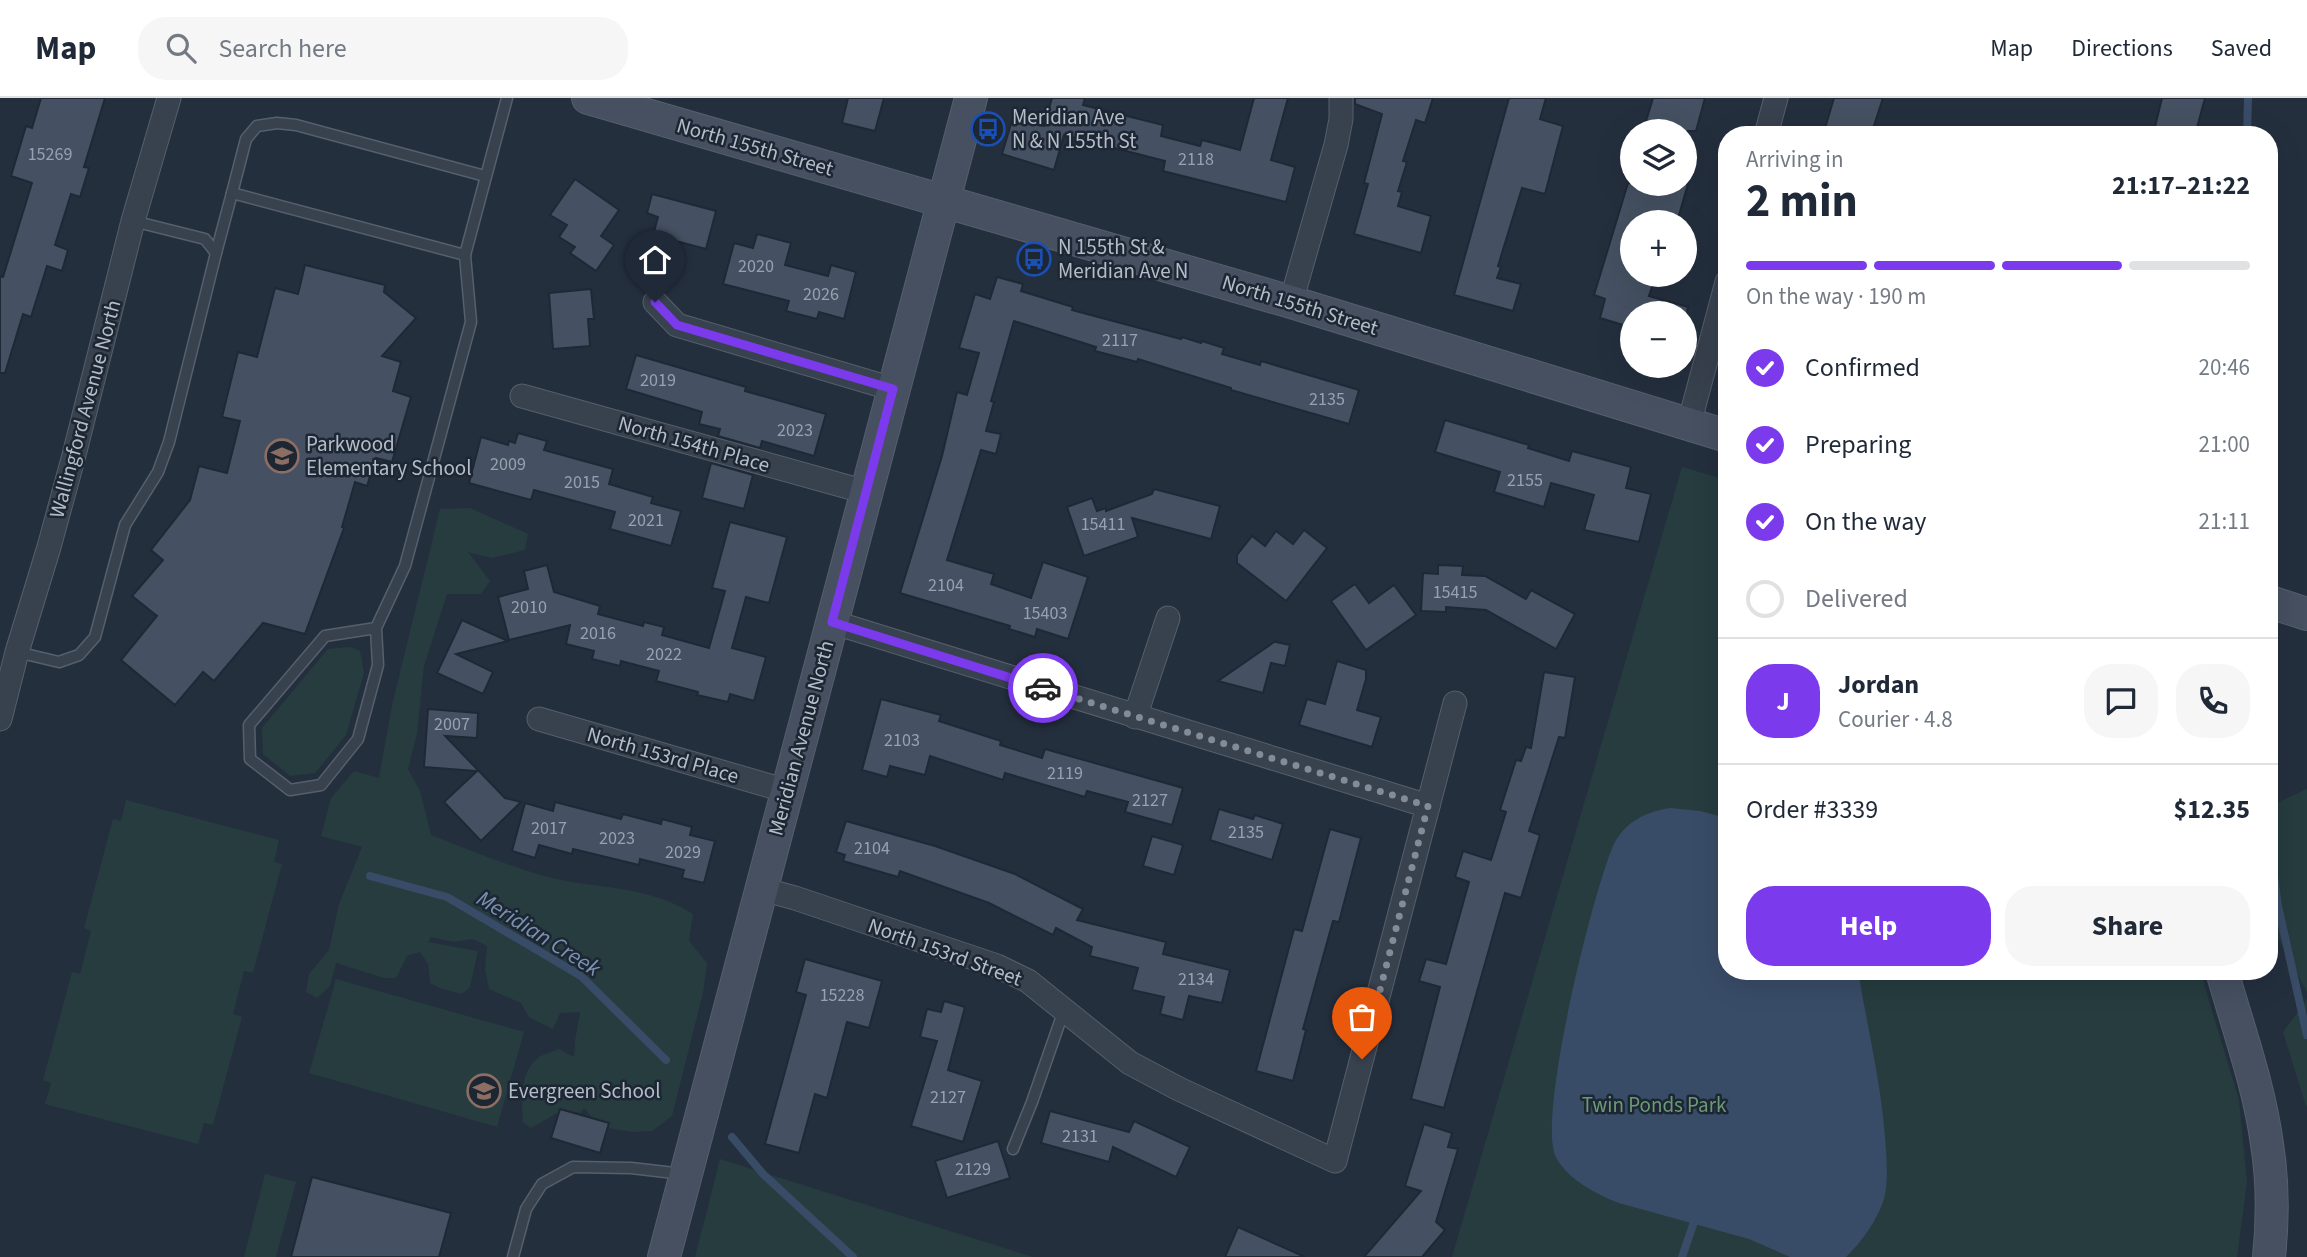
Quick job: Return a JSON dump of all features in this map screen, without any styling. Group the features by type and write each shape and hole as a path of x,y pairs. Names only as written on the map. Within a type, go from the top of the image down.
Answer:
{"street":[{"name":"Wallingford Avenue North","path":"0,719 49,547 169,98"},
{"name":"North 155th Street","path":"588,98 1291,302 1718,433"},
{"name":"Meridian Avenue North","path":"664,1257 971,98"},
{"path":"1291,302 1336,145 1341,119 1341,98"},
{"path":"1768,126 1776,98"},
{"path":"655,302 677,325 893,389"},
{"path":"1689,424 1718,316"},
{"name":"North 154th Place","path":"522,396 866,492"},
{"path":"2278,605 2307,614"},
{"path":"1135,717 1168,618"},
{"path":"832,622 1428,806 1455,703"},
{"name":"North 153rd Place","path":"539,719 787,791"},
{"name":"North 153rd Street","path":"762,889 997,966 1028,981 1130,1063 1179,1089 1335,1161 1428,806"},
{"path":"2225,980 2258,1098 2267,1143 2272,1187 2269,1257"}],"lane":[{"path":"376,628 325,636 249,725 250,759 290,790 321,785 358,739 378,665 376,628 405,566 471,322 465,255 507,98"},
{"path":"17,652 59,662 79,656 95,637 125,525 158,472 169,442 246,139 257,126 277,123 296,125 485,176"},
{"path":"232,193 465,255"},
{"path":"134,221 205,239 216,253"},
{"path":"1013,1150 1064,1010"},
{"path":"513,1257 526,1209 542,1184 573,1167 631,1168 686,1174"}],"green space":[{"name":"Twin Ponds Park","path":"1682,467 1718,477 1718,980 2203,980 2239,1100 2247,1182 2237,1257 1452,1257"},
{"path":"470,508 528,534 525,550 492,558 468,552 490,581 481,594 447,594 424,666 417,733 408,769 420,791 431,835 533,873 658,897 693,914 689,941 707,963 703,993 672,1116 652,1131 632,1132 601,1127 584,1108 581,1113 563,1110 531,1128 523,1122 523,1088 532,1064 543,1055 559,1049 574,1057 580,1012 560,1013 553,1029 529,1017 521,1003 489,989 485,970 487,946 473,939 453,942 431,937 428,942 478,951 470,987 462,994 430,983 428,964 420,952 407,956 396,978 384,978 336,963 330,986 317,998 306,992 309,974 329,950 339,904 362,847 321,836 331,798 354,771 379,778 392,705 440,509"},
{"path":"350,647 360,651 364,673 346,735 315,773 290,776 263,754 262,728 328,649"},
{"path":"2307,789 2307,992 2278,938 2278,802"},
{"path":"126,800 279,840 274,862 282,864 253,973 244,971 233,1014 242,1017 213,1125 204,1123 198,1144 45,1104 51,1083 43,1080 72,972 80,974 91,931 84,928 113,819 121,821"},
{"path":"336,979 524,1032 497,1127 309,1073"},
{"path":"2307,999 2307,1106 2306,1106 2283,1032"},
{"path":"720,1159 1033,1257 695,1257"},
{"path":"265,1174 296,1182 276,1257 244,1257"}],"water":[{"path":"1670,808 1718,816 1718,980 1860,980 1882,1106 1887,1181 1884,1199 1877,1215 1863,1238 1846,1257 1790,1257 1749,1239 1619,1203 1592,1191 1575,1179 1556,1157 1552,1135 1560,1053 1594,906 1605,868 1619,836 1638,819"}],"building":[{"path":"41,98 105,98 84,167 89,168 80,197 71,194 55,245 68,250 62,271 47,266 31,317 23,314 5,373 0,373 0,276 3,277 32,183 11,176 26,126 32,128"},
{"path":"848,98 884,98 875,131 842,123"},
{"path":"1052,98 1085,98 1083,105 1163,125 1161,136 1200,146 1202,140 1240,150 1254,98 1288,98 1271,160 1295,167 1286,202 1163,171 1165,161 1064,135 1054,170 1002,154 1013,117 1044,126"},
{"path":"1355,98 1433,98 1425,123 1416,120 1403,161 1407,162 1398,191 1402,192 1398,206 1431,216 1421,253 1354,234 1368,184 1364,183 1382,114 1355,104"},
{"path":"1509,98 1546,98 1540,119 1563,126 1545,194 1522,188 1498,266 1501,267 1497,278 1521,284 1513,311 1454,295"},
{"path":"1653,98 1705,98 1697,127 1697,119 1647,119"},
{"path":"1834,98 1883,98 1874,126 1826,126"},
{"path":"2162,98 2205,98 2197,126 2155,126"},
{"path":"575,179 619,210 601,236 614,245 596,271 570,253 575,247 559,237 567,225 550,215"},
{"path":"652,194 716,211 706,249 653,235 658,217 647,213"},
{"path":"1624,196 1685,196 1680,210 1620,210 1620,287 1652,287 1649,296 1667,301 1620,301 1620,324 1600,318 1605,299 1594,295"},
{"path":"757,234 791,243 785,265 828,276 831,265 856,272 844,319 819,312 817,319 786,311 789,301 723,284 734,243 753,248"},
{"path":"305,265 385,285 384,292 416,318 382,356 401,362 393,391 411,397 392,462 376,458 367,486 355,482 342,527 344,528 305,634 263,623 214,681 203,672 175,705 121,660 157,616 132,596 163,560 151,550 190,500 199,466 227,473 240,421 222,417 238,352 257,357 275,288 298,294"},
{"path":"997,277 1023,284 1021,291 1073,307 1072,310 1181,339 1202,341 1224,348 1222,354 1260,365 1261,361 1359,390 1349,424 1231,390 1138,359 1137,362 1095,351 1096,347 1014,321 991,401 994,402 986,431 1001,434 996,454 981,450 947,560 994,574 991,584 1031,598 1043,562 1088,577 1068,639 1037,629 1035,637 1009,629 1010,626 900,593 942,456 957,392 967,395 979,353 959,348 975,294 990,299"},
{"path":"591,289 594,319 588,319 590,346 553,349 549,293"},
{"path":"636,355 826,414 814,456 762,441 760,448 718,436 720,429 699,424 702,412 626,389"},
{"path":"1445,420 1529,445 1528,448 1569,461 1572,451 1631,467 1626,488 1651,494 1639,542 1584,530 1594,495 1551,483 1544,507 1494,492 1500,472 1435,452"},
{"path":"518,433 547,441 544,450 613,469 609,484 653,497 651,503 681,511 671,546 610,529 615,512 534,490 531,500 469,483 481,437 508,445 509,441 515,443"},
{"path":"711,463 753,475 744,509 702,498"},
{"path":"1154,489 1220,506 1211,539 1132,518 1138,537 1084,556 1067,507 1092,498 1097,511 1106,508 1106,511 1152,494"},
{"path":"730,522 787,537 769,603 746,597 732,648 766,657 754,701 730,694 728,702 697,695 698,692 656,681 659,671 621,661 620,666 592,659 594,651 566,644 570,625 509,640 498,597 528,589 524,571 547,565 554,592 600,606 598,614 643,626 644,622 664,627 662,635 709,648 725,591 712,588"},
{"path":"1304,530 1327,548 1286,601 1237,563 1237,555 1252,536 1265,546 1276,531 1293,544"},
{"path":"1438,565 1463,566 1462,575 1485,576 1526,599 1531,590 1575,614 1556,649 1486,610 1446,607 1446,612 1421,611 1423,573 1438,574"},
{"path":"1355,584 1369,603 1394,585 1416,615 1366,650 1331,601"},
{"path":"462,620 508,641 456,654 493,672 483,694 437,673"},
{"path":"1277,640 1276,642 1290,645 1285,666 1271,663 1263,693 1218,681"},
{"path":"1337,661 1366,670 1357,710 1381,717 1372,747 1299,725 1307,699 1325,704"},
{"path":"1544,672 1575,677 1565,738 1559,737 1529,831 1540,835 1521,898 1505,893 1444,1108 1411,1099 1440,987 1419,981 1426,959 1446,964 1469,882 1455,877 1463,851 1491,860 1506,812 1500,810 1516,760 1521,761 1526,747 1531,748"},
{"path":"881,699 941,715 939,721 1001,741 1000,745 1042,758 1045,749 1183,788 1172,825 1125,812 1128,802 1087,791 1085,797 1005,773 1003,780 930,756 925,775 890,766 887,777 862,770"},
{"path":"428,709 478,713 477,738 445,736 505,798 521,802 481,841 444,802 477,771 424,767"},
{"path":"555,802 621,819 623,814 661,824 662,819 692,827 690,835 715,841 704,883 682,878 684,870 640,859 639,865 573,849 572,854 539,845 535,858 512,851 525,803 553,811"},
{"path":"1219,809 1253,819 1255,815 1283,824 1272,860 1210,840"},
{"path":"846,821 935,846 1015,874 1083,909 1077,920 1166,942 1163,954 1230,970 1222,1003 1189,996 1183,1020 1160,1014 1164,997 1132,990 1138,968 1090,956 1092,947 1056,928 1053,935 989,903 900,871 898,877 843,861 845,855 836,852"},
{"path":"1330,829 1361,838 1339,922 1333,921 1303,1029 1306,1030 1293,1081 1256,1071 1294,929 1302,931"},
{"path":"1152,836 1183,845 1174,875 1143,866"},
{"path":"805,959 882,981 869,1028 847,1022 827,1098 815,1094 799,1153 765,1144 806,995 796,992"},
{"path":"944,1001 965,1007 948,1070 982,1081 963,1142 911,1126 937,1041 920,1037 927,1009 941,1012"},
{"path":"560,1109 609,1123 600,1153 551,1138"},
{"path":"1050,1111 1129,1132 1134,1121 1190,1147 1176,1177 1113,1147 1109,1162 1041,1143"},
{"path":"1424,1124 1452,1133 1448,1147 1458,1149 1436,1222 1445,1230 1422,1257 1364,1257 1421,1191 1405,1186"},
{"path":"998,1141 1010,1178 947,1198 935,1161"},
{"path":"312,1177 451,1213 439,1257 291,1257"},
{"path":"1238,1227 1305,1257 1225,1257"}],"waterway":[{"path":"2247,126 2248,98"},
{"name":"Meridian Creek","path":"370,876 447,897 581,976 666,1060"},
{"path":"2278,906 2307,1035"},
{"name":"Meridian Creek","path":"732,1137 763,1174 853,1257"},
{"path":"1682,1257 1696,1216"}],"way so far":[{"path":"1043,688 1428,806 1362,1059"}],"place":[{"name":"Meridian Ave N & N 155th St","path":"988,129"},
{"name":"N 155th St & Meridian Ave N","path":"1034,259"},
{"name":"Parkwood Elementary School","path":"282,456"},
{"name":"Evergreen School","path":"484,1091"}],"route":[{"path":"655,302 677,325 893,389 832,622 1043,688"}]}
